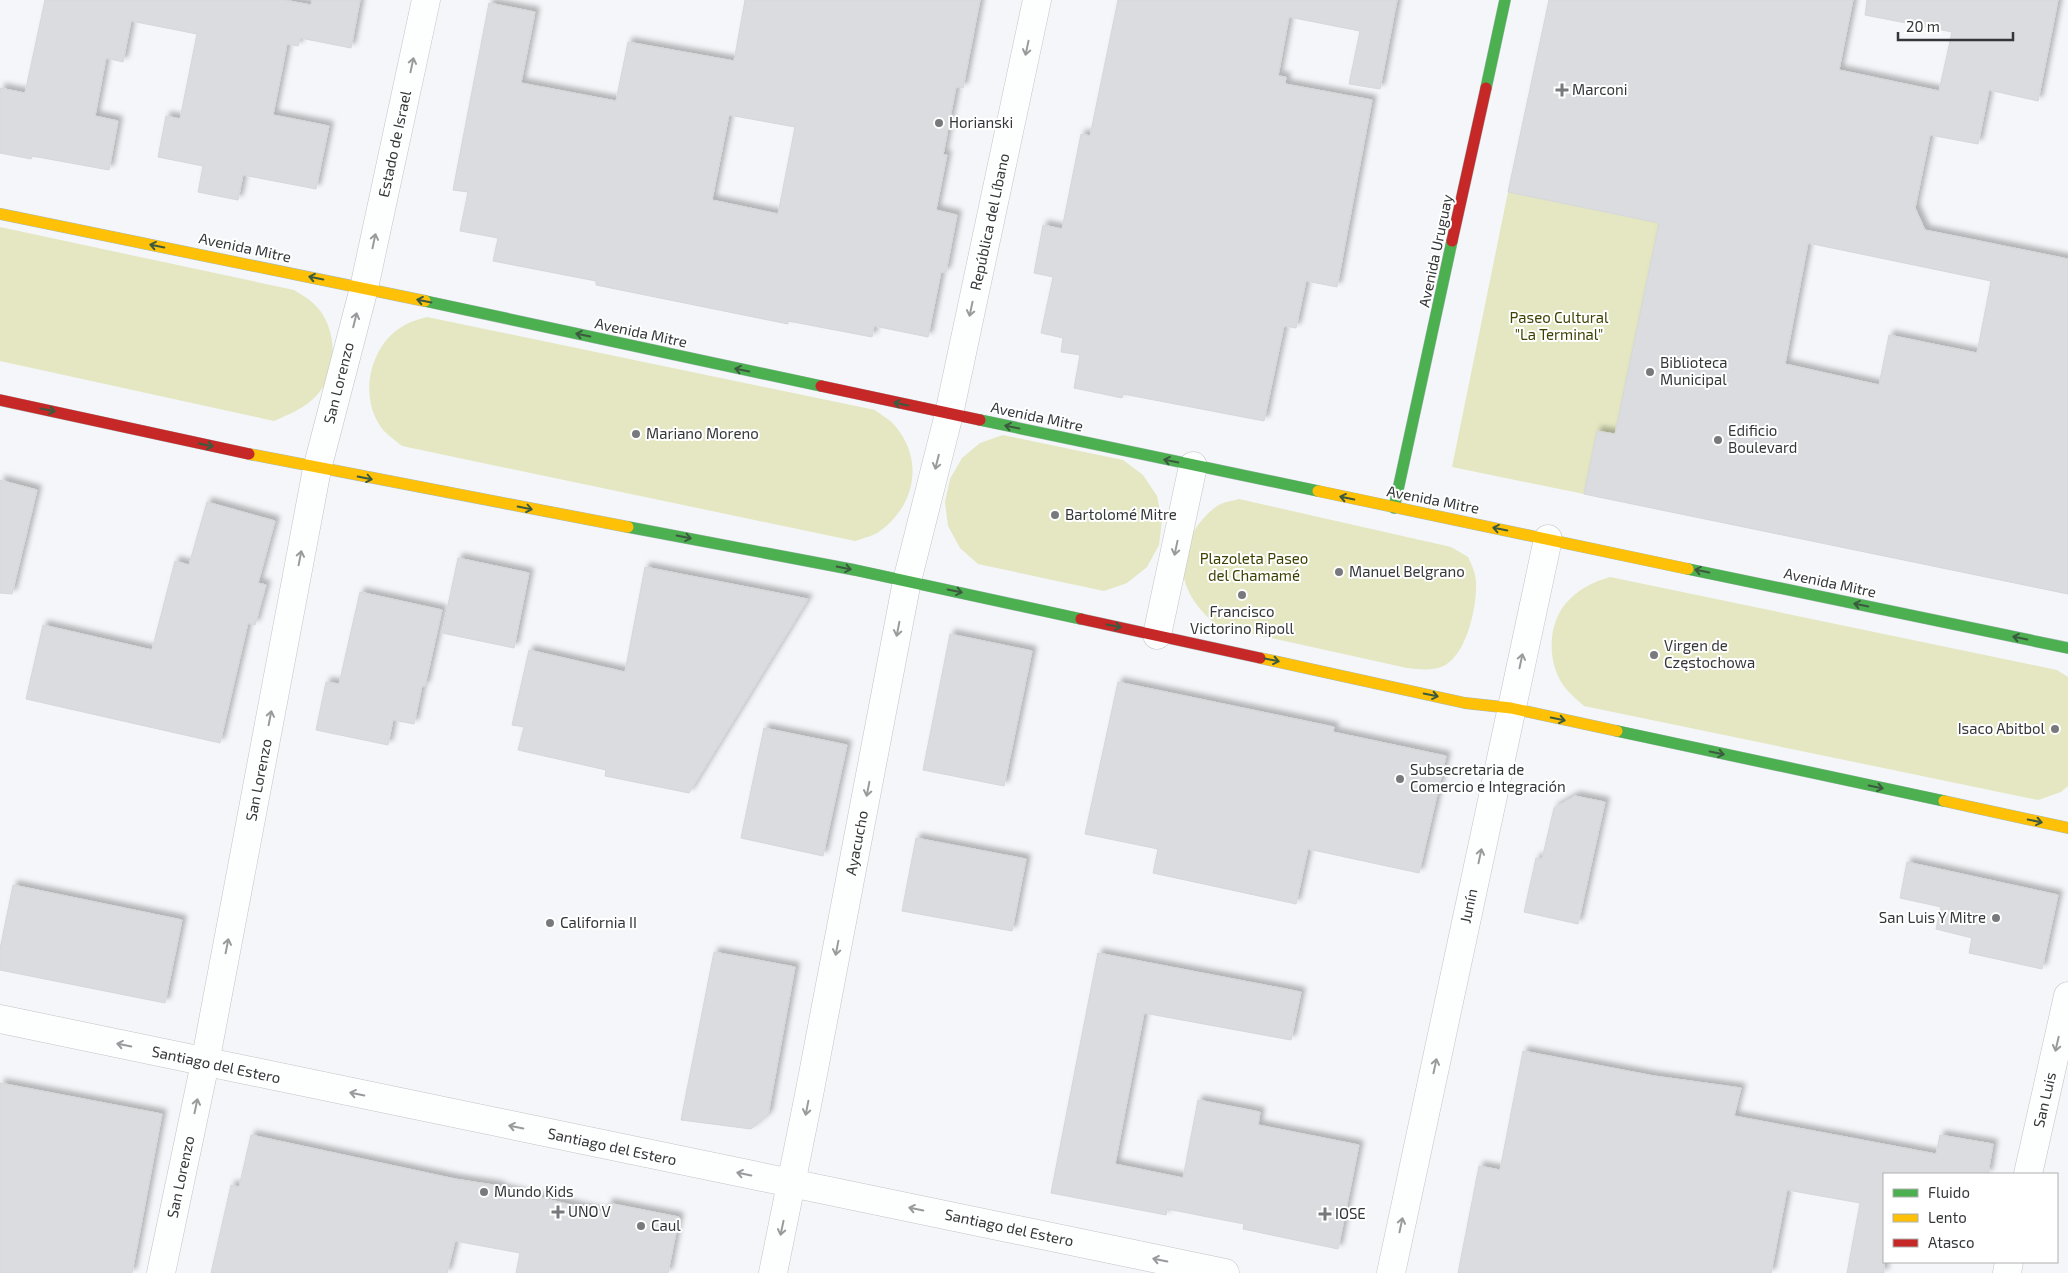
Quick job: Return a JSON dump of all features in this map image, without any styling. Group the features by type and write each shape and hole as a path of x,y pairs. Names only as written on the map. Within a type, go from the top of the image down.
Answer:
{"main road":[{"name":"Avenida Uruguay","path":"1394,508 1505,0"},
{"name":"Avenida Mitre","path":"0,214 364,288 1193,466 1548,538 2068,648"},
{"path":"0,400 317,469 768,553 907,581 1466,703 1511,708 2068,828"}],"street":[{"name":"Estado de Israel","path":"364,288 426,0"},
{"name":"República del Líbano","path":"948,414 1037,0"},
{"name":"San Lorenzo","path":"160,1273 205,1063 317,469 364,288"},
{"name":"Ayacucho","path":"773,1273 907,581 948,414"},
{"path":"1157,635 1193,466"},
{"name":"Junín","path":"1391,1273 1548,538"},
{"name":"San Luis","path":"2028,1173 2068,996"},
{"name":"Santiago del Estero","path":"0,1019 1225,1273"}],"green space":[{"name":"Paseo Cultural \"La Terminal\"","path":"1508,192 1659,223 1615,434 1597,431 1584,494 1452,467"},
{"path":"0,227 294,290 313,303 321,312 331,335 332,361 324,385 308,404 274,421 0,361"},
{"path":"427,317 875,410 896,427 905,440 912,468 912,482 908,496 892,521 872,536 855,541 402,446 384,431 376,418 371,404 369,388 371,373 375,358 393,334 416,320"},
{"name":"Plazoleta Paseo del Chamamé","path":"1003,435 1123,460 1143,475 1157,496 1162,520 1159,545 1147,567 1127,583 1104,591 978,564 960,548 948,526 945,502 950,479 962,458 980,443"},
{"name":"Plazoleta Paseo del Chamamé","path":"1239,499 1451,547 1468,557 1476,579 1475,604 1469,630 1458,653 1441,667 1428,669 1407,668 1217,626 1201,610 1188,590 1184,579 1184,555 1200,522 1217,506"},
{"path":"1610,577 2057,670 2068,677 2068,786 2061,792 2038,800 1584,706 1567,690 1555,669 1552,656 1553,631 1556,619 1570,599 1588,585"}],"building":[{"path":"45,0 284,0 311,5 312,0 360,0 351,48 300,38 298,46 287,44 273,115 329,126 316,189 243,175 238,200 198,192 203,166 158,157 166,116 180,119 197,34 131,21 123,62 106,58 95,116 118,121 109,170 32,156 31,159 0,153 0,88 25,93"},
{"path":"745,0 980,0 963,88 956,87 943,155 947,155 936,210 957,215 946,272 941,272 928,337 874,326 872,337 788,321 788,324 596,285 596,281 493,261 498,238 460,231 468,192 453,190 489,3 535,12 521,83 616,101 628,42 734,61","holes":["729,115 795,127 778,214 712,200"]},
{"path":"1118,0 1397,0 1380,89 1349,84 1360,31 1289,17 1278,76 1286,77 1285,84 1372,100 1337,287 1306,281 1296,328 1284,326 1264,421 1123,394 1122,398 1074,388 1080,355 1061,352 1063,338 1041,333 1053,277 1034,273 1043,225 1062,229 1081,134 1090,136"},
{"path":"1549,0 1853,0 1839,70 1939,91 1952,32 1865,15 1867,0 2058,0 2038,101 1989,90 1978,144 1930,135 1915,208 1925,230 2068,259 2068,594 1584,494 1597,431 1615,434 1659,223 1508,192","holes":["1808,243 1991,281 1977,353 1889,335 1879,385 1785,364"]},
{"path":"0,480 37,490 12,594 0,593"},
{"path":"207,502 275,521 258,583 266,585 255,625 248,623 220,743 26,699 43,625 152,650 175,561 189,565"},
{"path":"458,558 529,573 514,648 442,633"},
{"path":"645,567 808,599 689,793 605,776 606,770 518,750 524,727 512,725 529,650 625,672"},
{"path":"360,592 442,610 425,686 422,686 414,724 393,720 388,745 316,730 326,682 339,684"},
{"path":"950,634 1032,651 1004,786 923,770"},
{"path":"1118,682 1334,727 1333,732 1446,756 1419,873 1308,849 1296,904 1153,873 1158,849 1085,834"},
{"path":"764,728 847,745 823,856 741,838"},
{"path":"1575,796 1605,802 1578,924 1524,912 1536,858 1542,859 1554,808"},
{"path":"916,838 1026,859 1012,931 902,911"},
{"name":"San Luis Y Mitre","path":"1907,862 2058,895 2042,969 1969,953 1972,938 1936,929 1941,907 1900,898"},
{"path":"13,885 182,920 165,1003 0,970 0,949"},
{"path":"714,952 795,967 768,1115 751,1129 681,1120"},
{"path":"1098,953 1301,992 1291,1040 1144,1013 1115,1164 1183,1178 1198,1100 1260,1112 1258,1125 1359,1145 1338,1249 1243,1229 1244,1224 1167,1209 1166,1215 1051,1193"},
{"path":"1523,1051 1654,1076 1741,1088 1734,1116 1936,1154 1940,1135 1993,1144 1988,1173 1883,1173 1884,1273 1847,1273 1860,1203 1787,1190 1771,1273 1458,1273 1479,1166 1500,1170"},
{"path":"0,1083 162,1114 132,1273 0,1273"},
{"path":"251,1135 455,1179 500,1186 499,1188 606,1213 608,1203 679,1217 668,1273 516,1273 520,1253 455,1241 447,1273 211,1273 231,1185 239,1187"}],"traffic: fast":[{"path":"1486,88 1505,0"},
{"path":"1394,508 1452,241"},
{"path":"425,301 821,386"},
{"path":"980,420 1318,491"},
{"path":"628,527 855,570 1081,619"},
{"path":"1688,569 2068,648"},
{"path":"1617,731 1944,801"}],"traffic: slow":[{"path":"0,214 425,301"},
{"path":"249,454 628,527"},
{"path":"1318,491 1688,569"},
{"path":"1260,658 1465,703 1511,708 1617,731"},
{"path":"1944,801 2068,828"}],"traffic: jam":[{"path":"1452,241 1486,88"},
{"path":"821,386 980,420"},
{"path":"0,400 249,454"},
{"path":"1081,619 1260,658"}],"place":[{"name":"Marconi","path":"1562,90"},
{"name":"Horianski","path":"939,123"},
{"name":"Biblioteca Municipal","path":"1650,372"},
{"name":"Mariano Moreno","path":"636,434"},
{"name":"Edificio Boulevard","path":"1718,440"},
{"name":"Bartolomé Mitre","path":"1055,515"},
{"name":"Manuel Belgrano","path":"1339,572"},
{"name":"Francisco Victorino Ripoll","path":"1242,595"},
{"name":"Virgen de Częstochowa","path":"1654,655"},
{"name":"Isaco Abitbol","path":"2055,729"},
{"name":"Subsecretaria de Comercio e Integración","path":"1400,779"},
{"name":"San Luis Y Mitre","path":"1996,918"},
{"name":"California II","path":"550,923"},
{"name":"Mundo Kids","path":"484,1192"},
{"name":"UNO V","path":"558,1212"},
{"name":"IOSE","path":"1325,1214"},
{"name":"Caul","path":"641,1226"}]}
